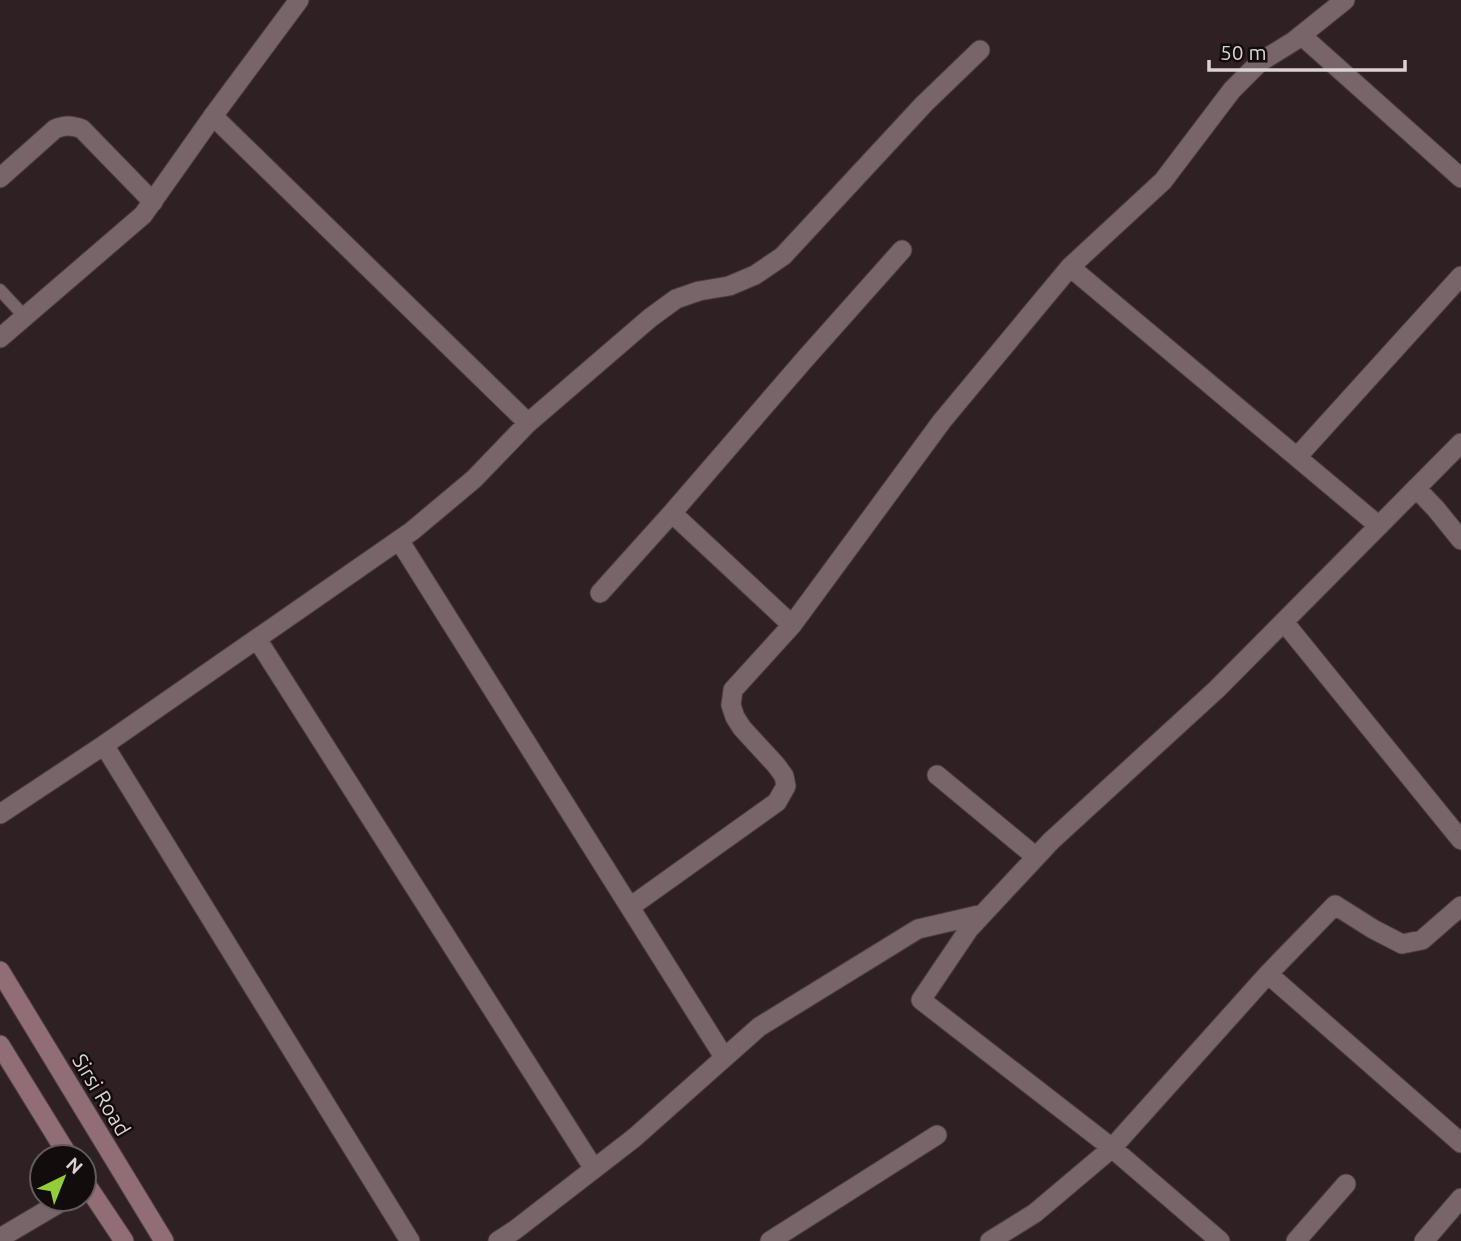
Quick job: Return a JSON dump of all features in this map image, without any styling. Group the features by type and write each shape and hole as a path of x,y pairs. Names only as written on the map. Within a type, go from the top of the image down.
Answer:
{"main road":[{"name":"Sirsi Road","path":"0,971 164,1241"},
{"path":"0,1045 60,1143"},
{"path":"98,1204 124,1241"}],"street":[{"path":"0,338 143,215 299,0"},
{"path":"630,907 777,802 786,786 784,776 742,729 730,705 733,690 792,625 942,421 1070,267 1163,181 1232,90 1260,62 1301,35 1345,0"},
{"path":"1301,35 1461,177"},
{"path":"0,814 399,540 474,479 528,423 650,318 676,299 699,291 729,286 755,275 783,256 924,104 980,50"},
{"path":"213,116 528,423"},
{"path":"0,178 55,129 73,125 82,130 153,202"},
{"path":"600,593 902,250"},
{"path":"1070,267 1379,526"},
{"path":"1297,457 1461,276"},
{"path":"1220,1241 1112,1148 921,1000 969,929 1060,832 1217,689 1461,443"},
{"path":"1416,488 1461,540"},
{"path":"672,513 792,625"},
{"path":"399,540 724,1057"},
{"path":"1284,622 1461,840"},
{"path":"257,639 594,1169"},
{"path":"104,745 410,1241"},
{"path":"937,775 1036,857"},
{"path":"990,1241 1035,1213 1112,1148 1268,974 1335,905 1402,944 1422,940 1461,906"},
{"path":"498,1241 634,1138 759,1027 918,929 983,914"},
{"path":"1268,974 1461,1143"},
{"path":"770,1241 937,1135"},
{"path":"1296,1241 1346,1184"},
{"path":"1424,1241 1461,1198"},
{"path":"0,1238 42,1213"}],"lane":[{"path":"0,290 24,317"}]}
